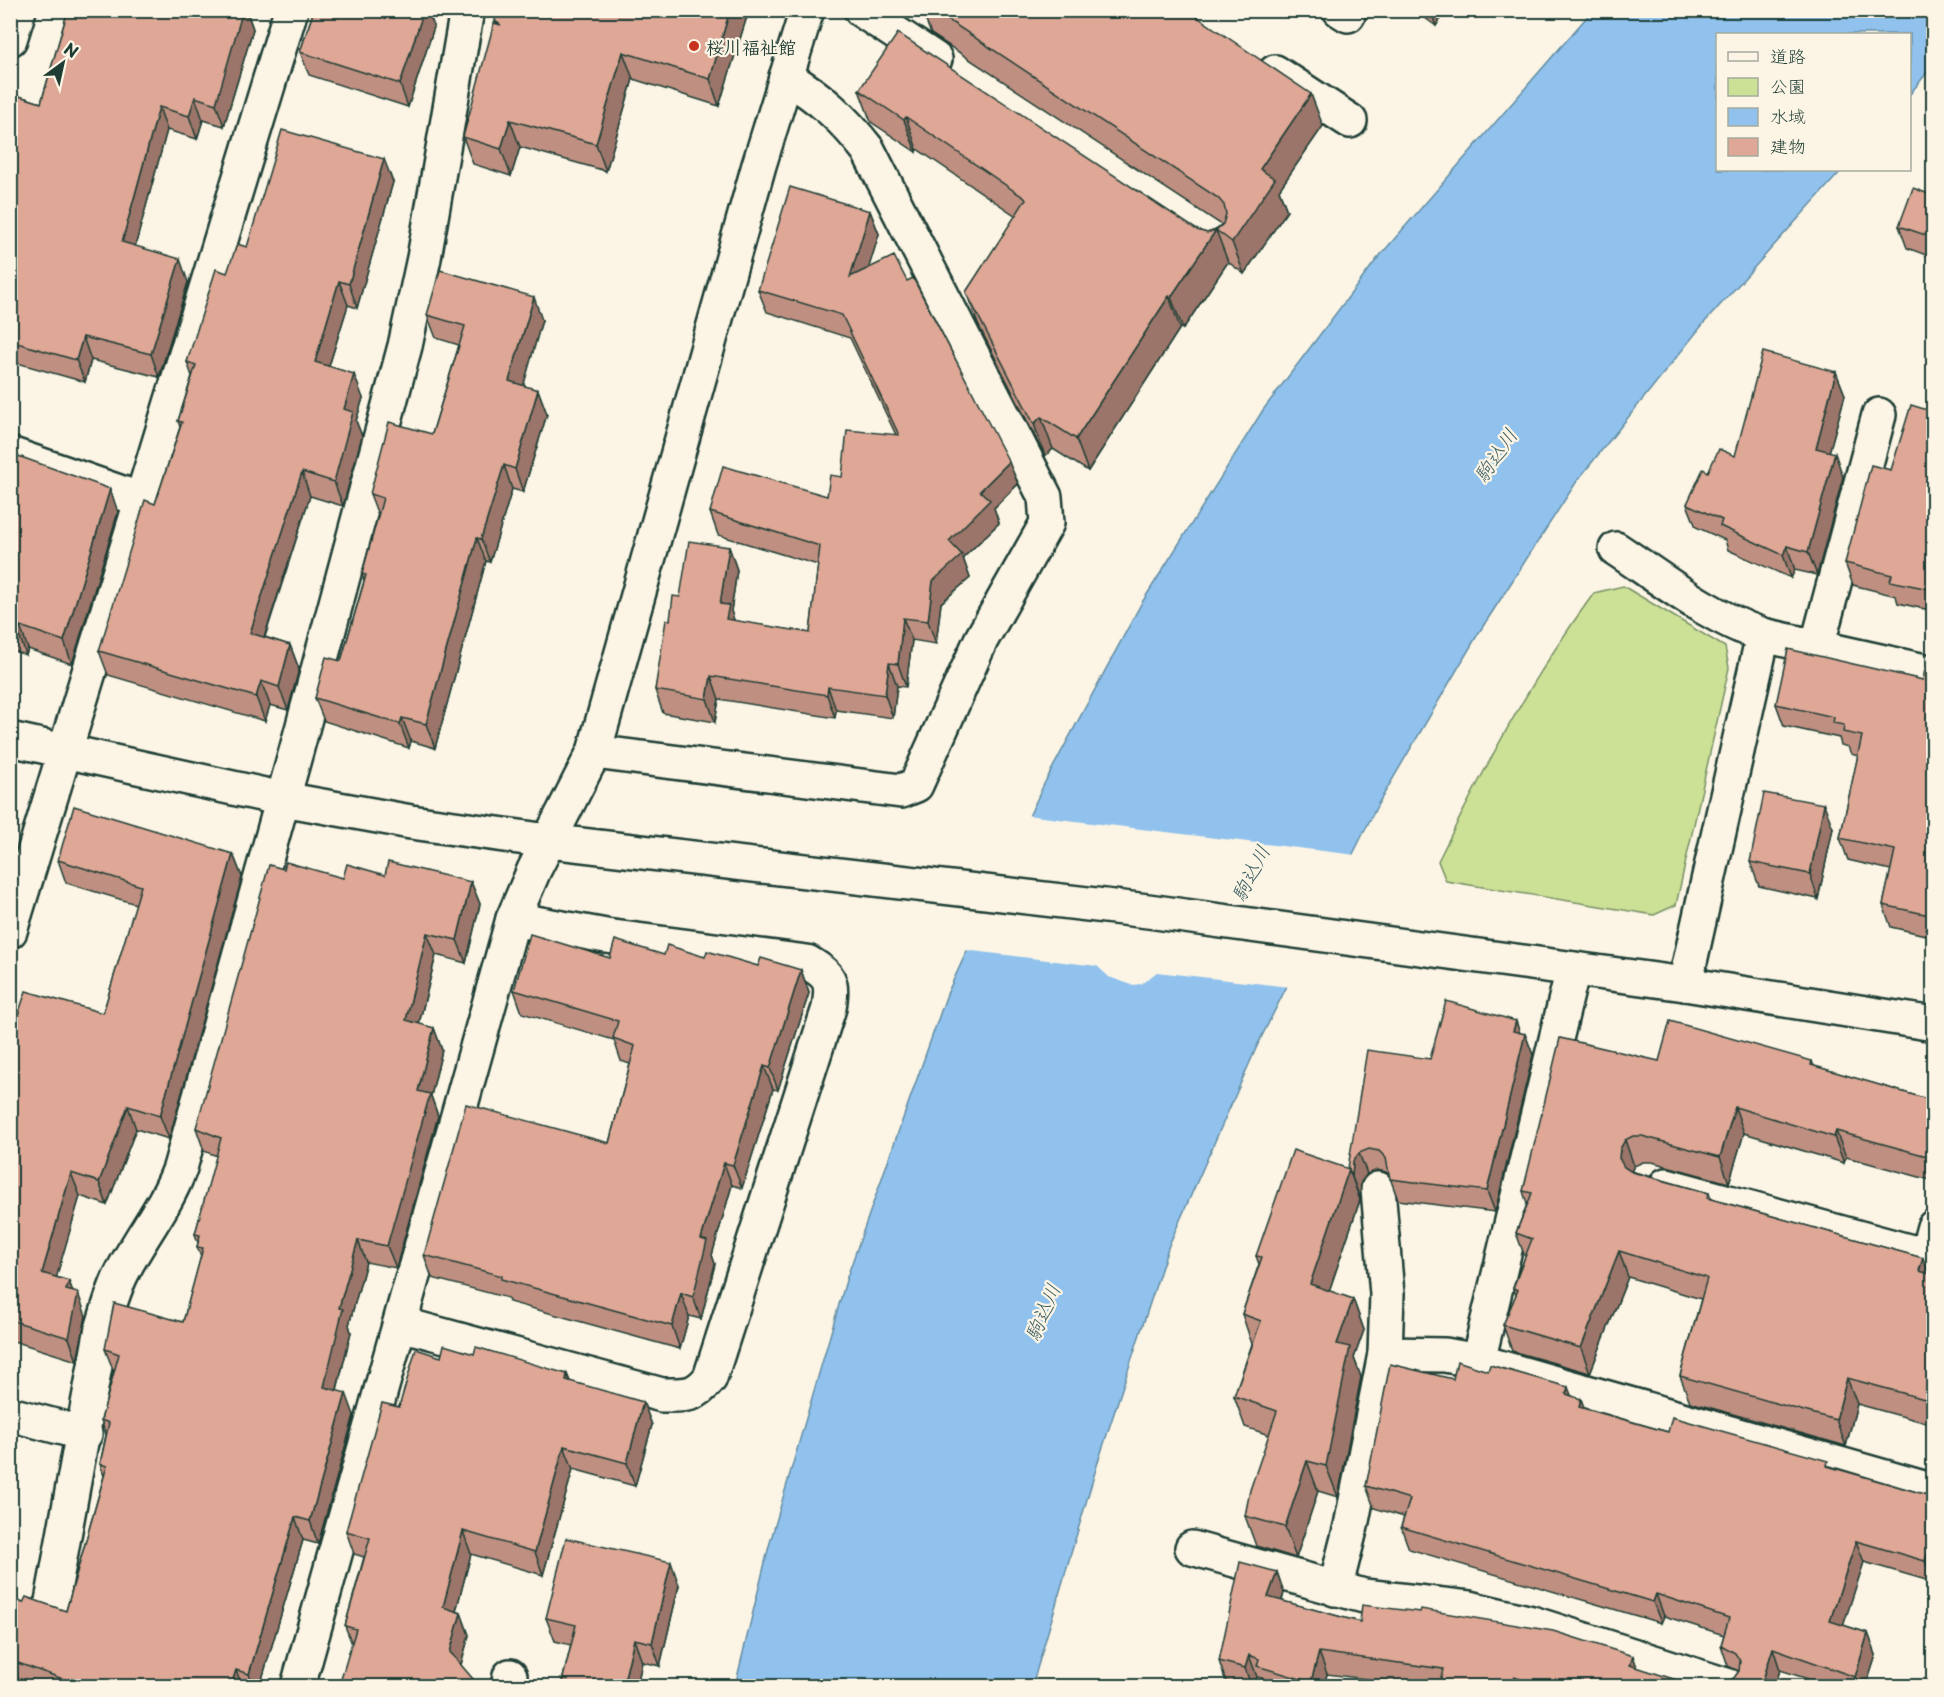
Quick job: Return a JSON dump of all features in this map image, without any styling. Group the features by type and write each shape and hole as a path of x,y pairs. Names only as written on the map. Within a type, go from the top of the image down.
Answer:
{"street":[{"path":"10,39 20,10"},
{"path":"10,931 67,754 291,10"},
{"path":"298,1686 513,919 548,841 594,752 673,464 807,10"},
{"path":"861,10 901,21 963,78"},
{"path":"51,1607 102,1333 110,1303 122,1275 172,1191 180,1168 283,799 405,346 424,258 466,11"},
{"path":"1252,56 1350,121"},
{"path":"594,752 901,791 916,785 981,640 1047,523 1045,497 868,150 833,109 816,95 786,77"},
{"path":"1817,647 1879,416"},
{"path":"10,454 142,500"},
{"path":"1616,549 1699,605 1738,627 1762,635 1934,673"},
{"path":"1685,984 1762,635"},
{"path":"10,739 67,754 283,799 411,822 548,841 1149,911 1685,984 1934,1024"},
{"path":"401,1324 662,1395 686,1395 700,1391 710,1378 829,1008 832,987 825,973 807,962 606,936 513,919"},
{"path":"1478,1361 1573,969"},
{"path":"1647,1180 1931,1247"},
{"path":"1335,1589 1351,1526 1385,1353 1388,1294 1378,1189"},
{"path":"1385,1353 1445,1355 1478,1361 1934,1491"},
{"path":"10,1413 85,1434"},
{"path":"1192,1548 1335,1589 1398,1602 1469,1608 1497,1614 1729,1686"}],"green space":[{"path":"1623,586 1725,647 1729,668 1676,905 1654,915 1446,881 1438,861 1529,691 1594,593"}],"water":[{"name":"駒込川","path":"1592,11 1933,11 1933,65 1911,93 1911,33 1716,33 1716,171 1841,171 1704,323 1577,481 1478,634 1378,804 1258,1044 1169,1245 1098,1462 1032,1686 735,1686 769,1546 847,1277 947,994 1044,784 1141,604 1263,410 1377,259"}],"pier":[{"path":"1026,815 1356,855 1290,987 1157,972 1141,984 1132,985 1109,977 1097,966 964,950"}],"building":[{"path":"68,10 243,10 216,104 195,97 189,116 159,107 122,242 180,259 151,354 83,337 76,360 10,341 10,93 41,103"},
{"path":"314,10 424,10 400,84 300,52"},
{"path":"498,10 730,10 710,79 623,52 596,144 510,120 501,149 463,137 494,23 501,25 495,21"},
{"path":"933,10 1187,10 1311,94 1260,169 1275,179 1232,242 1216,230 1223,224 1226,214 1224,205 1218,198"},
{"path":"898,33 1197,230 1207,233 1216,230 1171,297 1169,296 1076,439 1041,417 1034,424 966,292 1026,199 906,117 904,120 859,90"},
{"path":"282,130 384,159 349,284 339,281 315,362 354,374 344,409 353,412 334,482 302,472 250,633 290,645 279,687 261,681 256,697 99,651 145,500 155,504 182,422 178,421 196,365 187,362 216,269 227,273 237,244 247,247"},
{"path":"790,187 870,211 850,277 894,256 907,281 913,278 1009,462 980,491 990,500 949,541 962,555 933,581 928,621 903,618 898,664 889,663 885,695 828,687 827,695 711,676 707,699 655,690 666,620 670,620 673,596 680,597 689,541 729,547 720,604 729,605 726,619 810,633 820,546 710,512 723,466 827,496 830,475 842,477 847,430 899,435 842,315 758,290"},
{"path":"1913,188 1934,196 1934,238 1899,226"},
{"path":"440,270 534,297 509,381 538,390 515,469 504,465 481,539 477,538 426,724 402,718 400,724 315,698 326,657 341,661 366,575 362,574 383,498 370,494 389,422 432,434 465,326 427,315"},
{"path":"1763,352 1836,372 1816,448 1835,453 1808,552 1787,546 1783,555 1720,526 1722,520 1687,504 1703,469 1708,472 1719,449 1735,456"},
{"path":"1911,405 1934,412 1934,590 1890,581 1892,575 1845,563 1871,465 1891,470"},
{"path":"10,453 110,489 64,641 20,626 18,632 10,630"},
{"path":"1788,649 1923,680 1925,669 1934,666 1934,916 1883,905 1895,850 1840,838 1862,736 1843,732 1844,725 1833,723 1834,717 1776,704"},
{"path":"1764,793 1824,804 1810,874 1750,862"},
{"path":"74,806 233,854 160,1116 128,1106 99,1182 71,1173 42,1273 69,1281 66,1290 78,1293 69,1338 10,1320 10,1039 26,991 103,1013 141,886 58,860"},
{"path":"286,862 343,878 347,864 385,875 388,862 471,882 457,940 427,933 406,1020 434,1028 418,1091 430,1094 387,1246 358,1240 339,1308 343,1309 324,1387 346,1393 310,1521 295,1517 249,1674 236,1670 231,1686 83,1686 12,1661 10,1664 10,1598 23,1603 26,1597 66,1611 107,1466 100,1464 109,1423 101,1420 119,1354 105,1349 114,1303 183,1322 203,1248 197,1247 200,1235 195,1234 221,1138 196,1128 269,865 284,869"},
{"path":"530,934 610,958 615,940 664,955 667,945 705,957 707,951 758,966 761,958 801,970 770,1068 764,1066 733,1165 724,1163 701,1239 707,1241 693,1297 681,1293 672,1326 501,1279 502,1276 424,1255 466,1104 609,1143 635,1046 613,1038 618,1021 514,990"},
{"path":"1446,1001 1516,1021 1513,1031 1525,1034 1487,1191 1390,1179 1386,1158 1379,1151 1369,1149 1359,1153 1353,1161 1352,1177 1348,1168 1367,1050 1430,1059"},
{"path":"1670,1021 1812,1061 1811,1065 1934,1101 1934,1158 1836,1131 1834,1137 1735,1107 1720,1157 1642,1136 1633,1136 1625,1140 1620,1149 1619,1158 1624,1167 1632,1172 1709,1193 1707,1198 1923,1258 1919,1271 1934,1275 1934,1396 1932,1401 1847,1378 1836,1420 1680,1376 1707,1278 1619,1251 1581,1348 1503,1325 1518,1290 1513,1288 1532,1239 1516,1233 1532,1193 1523,1191 1560,1038 1659,1061"},
{"path":"1293,1150 1349,1169 1310,1284 1353,1299 1337,1344 1350,1347 1326,1466 1307,1461 1285,1527 1245,1516 1250,1490 1277,1411 1234,1396 1261,1321 1242,1314 1262,1257 1256,1256"},
{"path":"444,1345 474,1354 476,1347 567,1374 566,1380 643,1402 627,1463 564,1446 535,1552 463,1531 443,1607 461,1613 450,1652 479,1686 339,1686 356,1629 345,1626 370,1538 346,1531 382,1403 399,1407 416,1349 441,1357"},
{"path":"1457,1361 1488,1371 1490,1365 1568,1387 1566,1394 1581,1399 1579,1407 1668,1432 1672,1417 1828,1461 1827,1466 1934,1497 1934,1533 1925,1561 1856,1541 1830,1621 1868,1633 1855,1677 1773,1648 1761,1686 1707,1686 1709,1680 1726,1683 1739,1671 1740,1661 1735,1653 1721,1645 1729,1618 1656,1594 1653,1602 1401,1527 1410,1499 1366,1486 1390,1364 1453,1379"},
{"path":"566,1538 671,1562 652,1643 634,1639 623,1686 561,1686 576,1625 546,1618"},
{"path":"1240,1562 1277,1572 1268,1597 1360,1622 1362,1605 1420,1612 1421,1609 1553,1631 1633,1656 1630,1665 1695,1686 1541,1686 1514,1677 1511,1686 1439,1686 1443,1669 1319,1652 1311,1682 1257,1666 1259,1659 1249,1655 1245,1668 1219,1661"}],"place":[{"name":"桜川福祉館","path":"694,46"}]}
